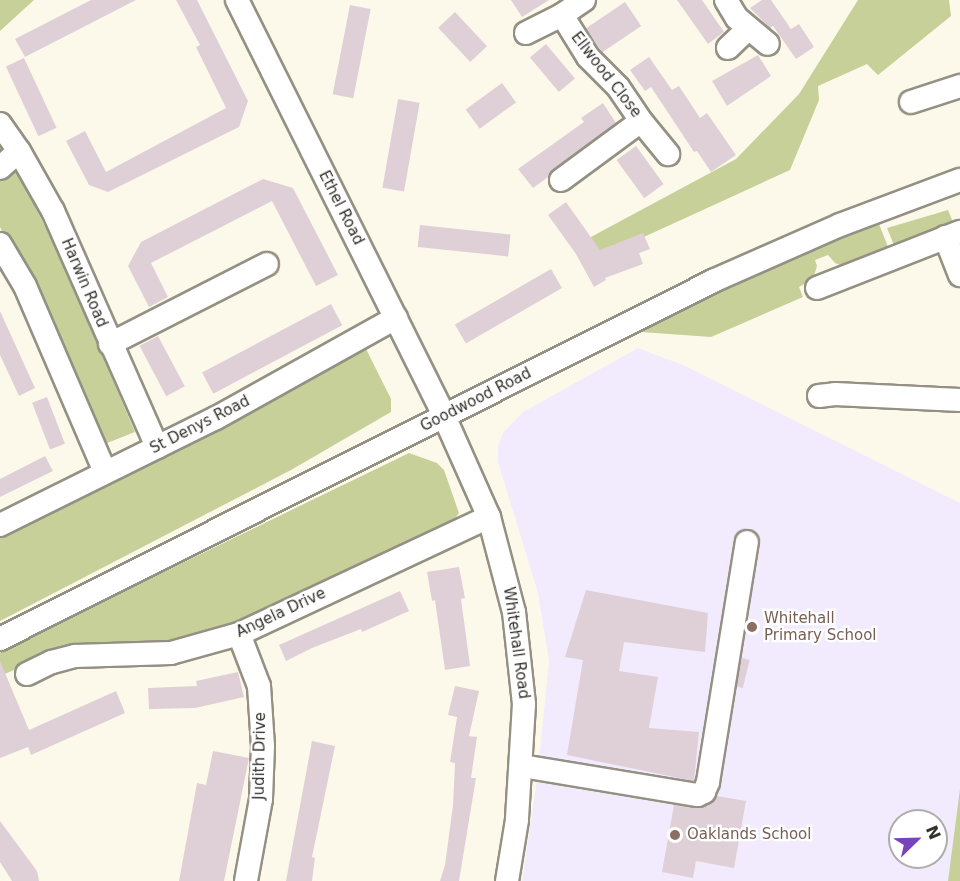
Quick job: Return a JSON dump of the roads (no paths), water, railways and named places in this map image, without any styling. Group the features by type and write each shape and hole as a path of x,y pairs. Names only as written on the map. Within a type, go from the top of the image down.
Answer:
{"street":[{"name":"Ethel Road","path":"237,0 444,416"},
{"name":"Ellwood Close","path":"584,0 562,15 588,57 618,87 640,121 668,154"},
{"path":"726,0 748,29 768,44"},
{"path":"526,33 562,15"},
{"path":"728,48 748,29"},
{"path":"912,102 960,86"},
{"path":"561,180 640,121"},
{"name":"Harwin Road","path":"0,124 19,151 53,212 110,344 158,447"},
{"path":"0,168 19,151"},
{"name":"Goodwood Road","path":"0,639 776,252 840,225 960,180"},
{"path":"817,288 953,235 960,275"},
{"path":"0,244 25,286 105,472"},
{"path":"110,344 267,264"},
{"name":"St Denys Road","path":"0,525 216,418 396,318"},
{"path":"819,396 835,394 960,400"},
{"name":"Whitehall Road","path":"444,416 489,517 514,612 524,704 522,766 507,881"},
{"name":"Angela Drive","path":"27,674 52,662 75,656 171,653 239,634 489,517"},
{"path":"522,766 698,795 704,792 708,782 747,542"},
{"name":"Judith Drive","path":"239,634 259,686 263,746 261,799 246,881"}],"place":[{"name":"Whitehall Primary School","path":"752,627"},
{"name":"Oaklands School","path":"675,835"}]}
